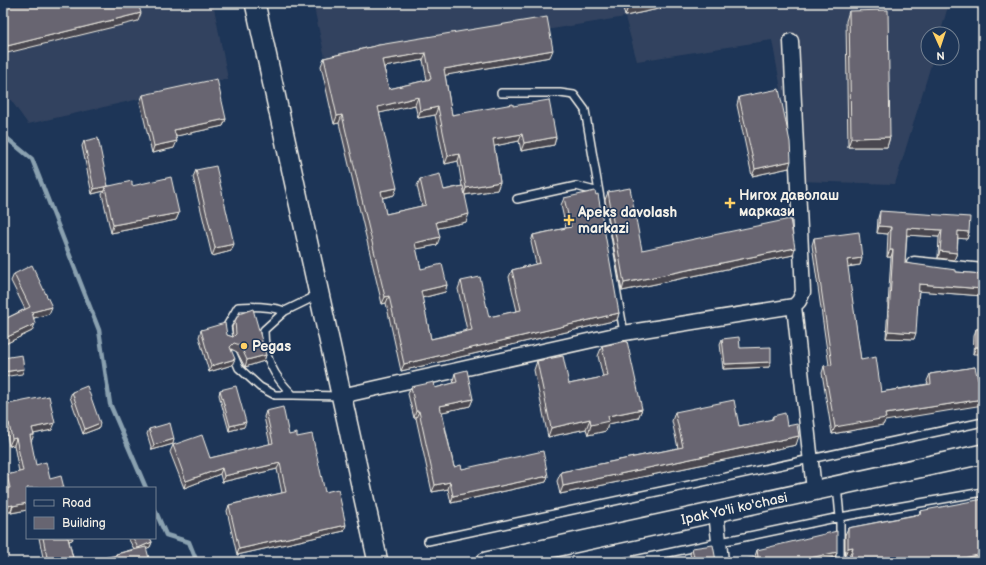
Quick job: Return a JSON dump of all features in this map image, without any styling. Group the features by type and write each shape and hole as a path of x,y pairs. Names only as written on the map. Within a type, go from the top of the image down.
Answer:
{"main road":[{"path":"255,3 378,562"},
{"name":"Ipak Yo'li ko'chasi","path":"486,562 983,454"}],"street":[{"path":"341,396 624,333 794,306 799,301 803,292 791,41"},
{"path":"914,264 983,271"},
{"path":"794,306 814,490"},
{"path":"716,511 722,562"}],"lane":[{"path":"501,93 560,93 574,95 585,110 624,333"},
{"path":"517,199 576,186 599,192"},
{"path":"293,395 278,381 264,348 264,330 285,312 319,294"},
{"path":"229,339 227,326 238,308 257,306 275,308 285,312"},
{"path":"233,354 239,368 260,387 275,396 341,396"},
{"path":"428,541 983,422"},
{"path":"837,485 840,517 840,562"},
{"path":"625,562 840,517 983,492"}],"shaded area":[{"path":"3,3 213,3 228,79 28,124 3,89"},
{"path":"313,3 949,3 942,26 920,26 920,66 931,66 895,184 798,181 772,40 637,61 625,17 327,66"}],"building":[{"path":"3,3 138,3 141,13 3,47"},
{"path":"627,3 647,3 628,7"},
{"path":"888,10 890,137 851,138 849,11"},
{"path":"547,17 553,50 444,69 452,115 513,104 513,106 549,100 556,137 524,143 522,134 493,139 500,182 466,188 460,154 448,156 438,107 420,111 418,97 378,107 397,188 381,191 386,214 426,205 420,179 440,174 444,190 463,186 469,214 436,222 440,237 415,243 421,269 442,264 447,285 421,291 431,339 472,330 461,281 480,277 489,317 521,310 512,270 540,263 533,235 571,227 564,198 595,191 596,195 598,194 619,313 404,364 389,296 385,297 342,115 337,116 324,58 379,45","holes":["426,53 431,79 389,89 382,60"]},
{"path":"217,79 226,119 174,130 177,141 154,146 143,95"},
{"path":"779,89 790,142 791,161 755,169 739,97"},
{"path":"98,138 108,186 94,189 84,141"},
{"path":"216,166 234,244 215,248 196,170"},
{"path":"171,177 179,213 113,225 105,187 132,181 132,186"},
{"path":"630,188 642,250 790,219 795,248 624,283 608,192"},
{"path":"880,211 970,217 969,232 958,231 957,253 940,251 942,230 907,228 905,263 956,270 956,272 983,274 983,289 919,284 916,333 888,331 893,250 890,250 891,227 879,226"},
{"path":"859,232 862,258 847,260 861,360 876,357 881,392 931,384 930,374 975,367 978,380 983,379 983,399 885,414 886,418 835,427 824,366 832,365 814,238"},
{"path":"32,265 52,307 32,312 35,324 3,339 3,320 30,307 14,274"},
{"path":"253,309 266,355 247,360 240,345 234,343 230,347 235,359 211,366 201,330 225,323 227,335 233,337 236,334 235,321 239,314"},
{"path":"976,329 983,329 983,347 976,347"},
{"path":"739,337 740,348 771,347 771,362 725,364 722,339"},
{"path":"627,341 642,409 608,416 609,421 591,425 590,419 551,428 537,361 563,356 569,384 608,376 602,346"},
{"path":"22,355 24,369 3,372 3,358"},
{"path":"467,370 473,399 440,406 454,467 461,465 462,469 543,451 548,476 453,496 450,482 435,485 419,411 416,411 411,387 434,382 435,388 457,382 455,373"},
{"path":"87,386 100,423 85,429 72,392"},
{"path":"236,386 246,422 230,426 220,390"},
{"path":"49,396 55,423 32,428 34,435 30,435 36,465 46,462 50,479 61,476 64,487 26,487 26,503 3,507 3,489 10,488 7,475 23,471 16,438 12,439 9,423 3,424 3,405"},
{"path":"734,400 739,426 773,419 773,416 785,413 787,426 797,424 799,436 563,486 561,472 683,447 675,412"},
{"path":"283,407 289,435 297,433 297,437 312,434 325,492 338,489 346,525 239,549 229,505 286,492 280,463 224,476 222,468 186,481 173,445 202,435 210,458 273,443 266,411"},
{"path":"170,423 174,439 154,445 149,429"},
{"path":"983,499 983,554 943,562 850,562 853,547 848,548 848,528 921,514 920,511"},
{"path":"837,531 837,552 792,562 736,562 758,557 757,550"},
{"path":"43,539 68,539 74,562 48,562"},
{"path":"134,539 150,539 152,542 138,548"},
{"path":"713,545 717,562 695,562 692,548"},
{"path":"146,547 150,562 84,562 117,555 116,554"}],"waterway":[{"path":"3,135 32,159 99,330 110,404 146,487"},
{"path":"156,512 166,535 189,542 197,562"}],"place":[{"name":"Нигох даволаш маркази","path":"730,203"},
{"name":"Apeks davolash markazi","path":"569,220"},
{"name":"Pegas","path":"244,346"}]}
